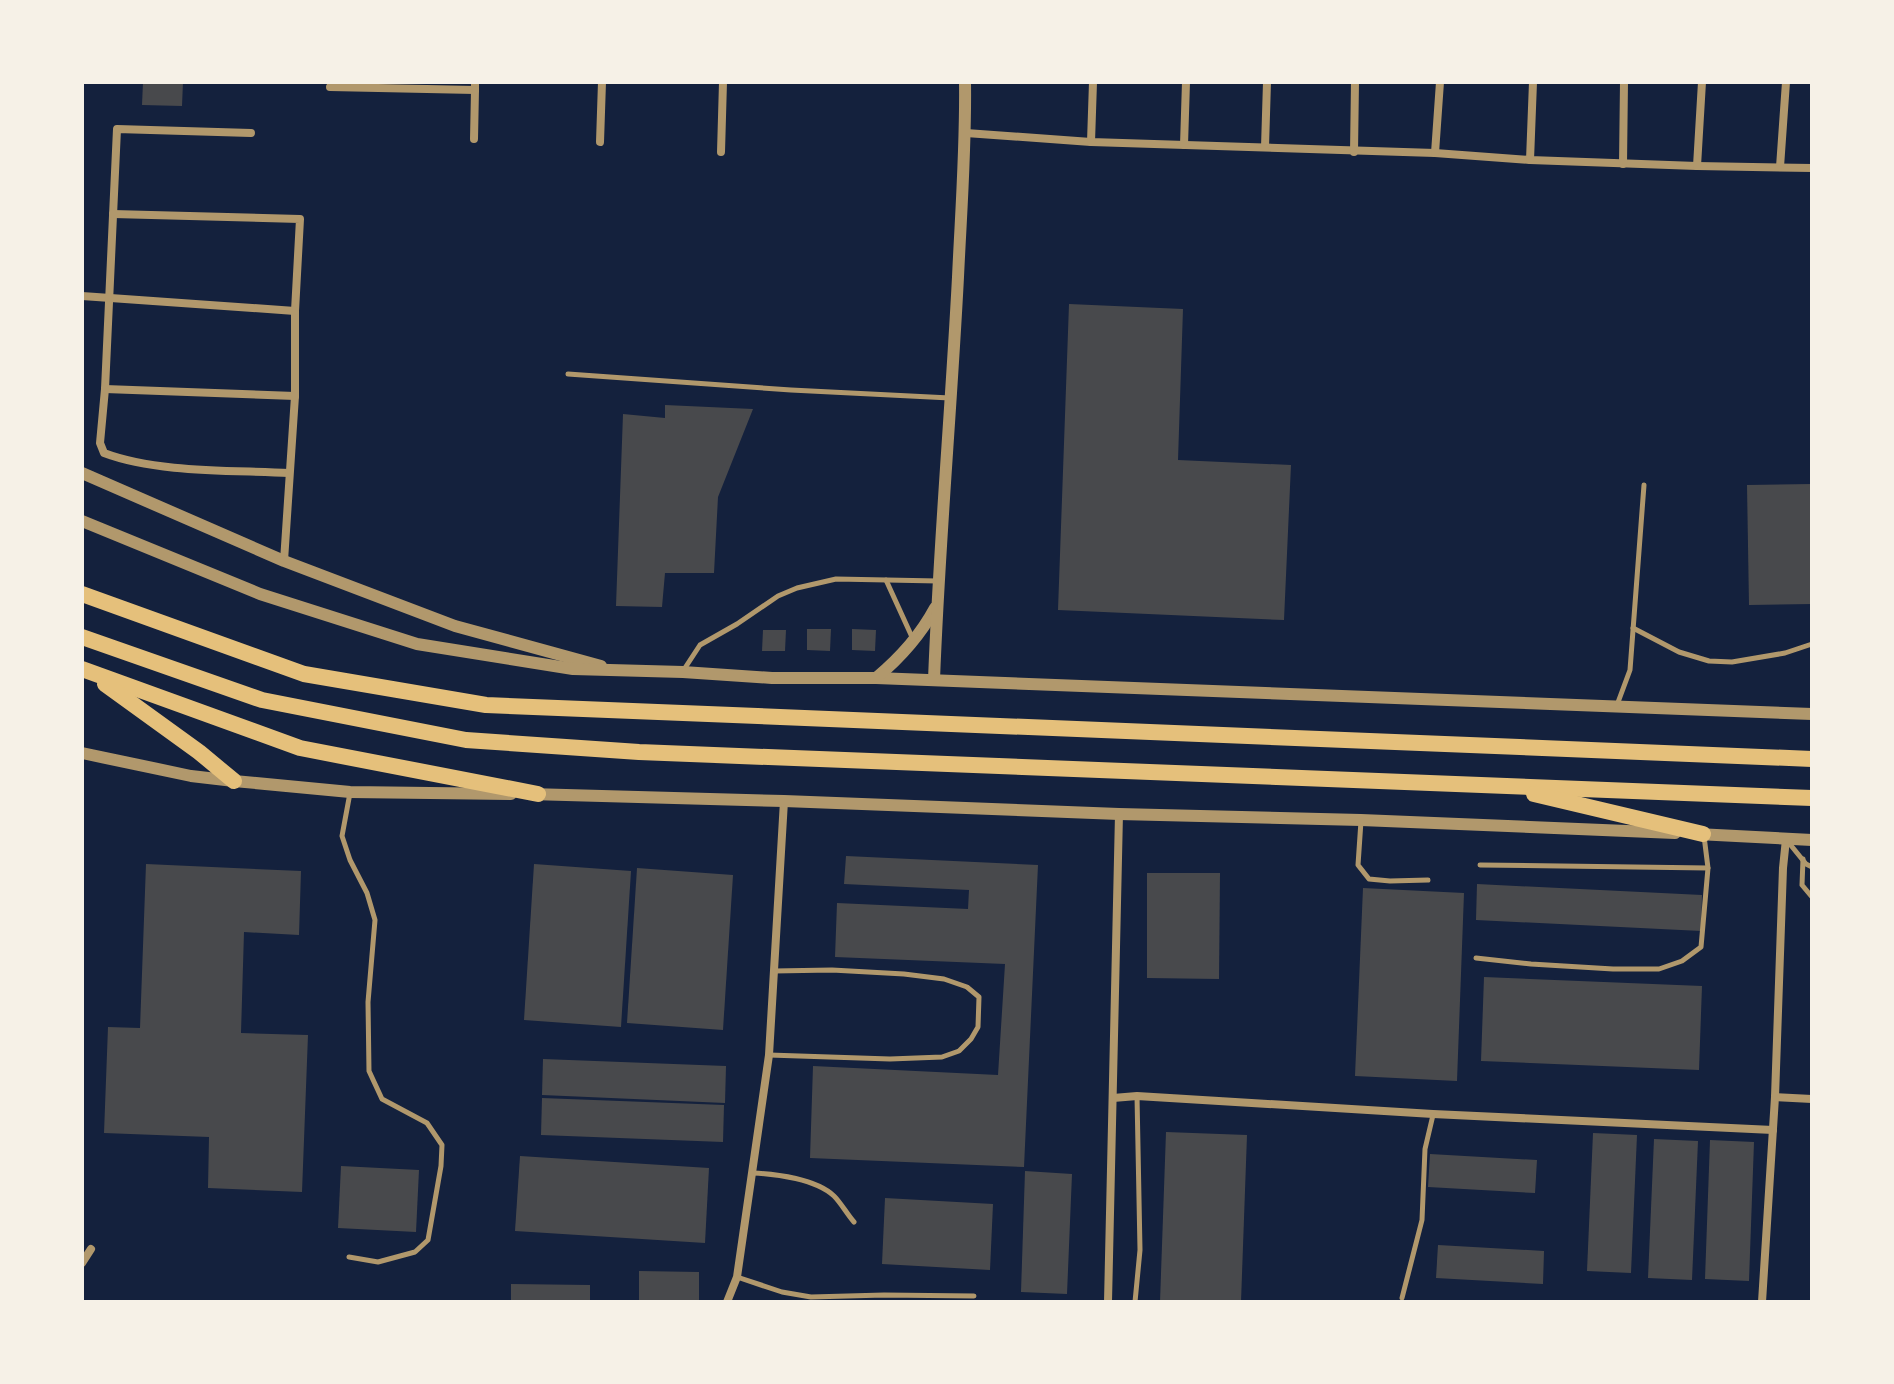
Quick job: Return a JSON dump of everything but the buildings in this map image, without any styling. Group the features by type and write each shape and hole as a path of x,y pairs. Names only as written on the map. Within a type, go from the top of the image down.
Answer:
{"highway":[{"path":"82,594 304,674 486,705 1812,759"},
{"path":"82,637 262,700 466,740 639,752 1812,798"},
{"path":"87,671 234,781"},
{"path":"87,671 300,748 538,794"},
{"path":"1498,786 1703,834"}],"street":[{"path":"600,142 602,82"},
{"path":"721,152 723,82"},
{"path":"934,680 966,133 965,82"},
{"path":"1091,142 1093,82"},
{"path":"1184,145 1186,82"},
{"path":"1265,147 1267,82"},
{"path":"1354,152 1355,82"},
{"path":"1435,153 1440,82"},
{"path":"1530,160 1533,82"},
{"path":"1623,164 1624,82"},
{"path":"1697,166 1702,82"},
{"path":"1780,167 1786,82"},
{"path":"330,87 475,86 474,139"},
{"path":"251,133 117,129 100,443 104,453 116,458 167,467 289,473"},
{"path":"966,133 1091,142 1435,153 1623,164 1812,168"},
{"path":"113,214 300,219 295,311 295,396 284,561"},
{"path":"82,296 295,311"},
{"path":"105,389 295,396"},
{"path":"83,473 284,561 455,626 620,671"},
{"path":"82,521 260,594 417,644 573,669 1812,714"},
{"path":"876,678 914,642 937,606"},
{"path":"82,753 191,776 350,792 784,801 1361,820 1812,840"},
{"path":"727,1302 737,1277 769,1055 784,801"},
{"path":"1108,1302 1119,814"},
{"path":"1762,1302 1786,839"},
{"path":"1113,1098 1137,1096 1773,1130"},
{"path":"1775,1097 1812,1099"},
{"path":"82,1263 91,1249"}],"lane":[{"path":"568,374 951,398"},
{"path":"1617,706 1630,670 1644,485"},
{"path":"683,672 700,645 797,588 836,579 938,581"},
{"path":"886,580 914,642"},
{"path":"1633,628 1679,652 1709,661 1732,662 1785,653 1812,644"},
{"path":"349,1257 378,1262 415,1252 428,1240 442,1145 427,1123 382,1099 369,1071 368,1002 375,920 367,893 342,836 350,792"},
{"path":"1361,820 1358,865 1369,879 1428,880"},
{"path":"1476,958 1613,969 1659,969 1682,961 1701,947 1708,868 1703,834"},
{"path":"1786,839 1812,867"},
{"path":"1803,859 1802,885 1812,897"},
{"path":"1480,865 1708,868"},
{"path":"769,1055 890,1059 942,1057 959,1051 978,1027 979,997 967,987 944,979 832,970 774,971"},
{"path":"1135,1302 1140,1250 1137,1096"},
{"path":"1402,1298 1422,1220 1425,1149 1433,1114"},
{"path":"753,1173 777,1174 808,1182 833,1195 854,1222"},
{"path":"737,1277 782,1292 811,1297 974,1296"},
{"path":"782,1292 786,1302"}]}
